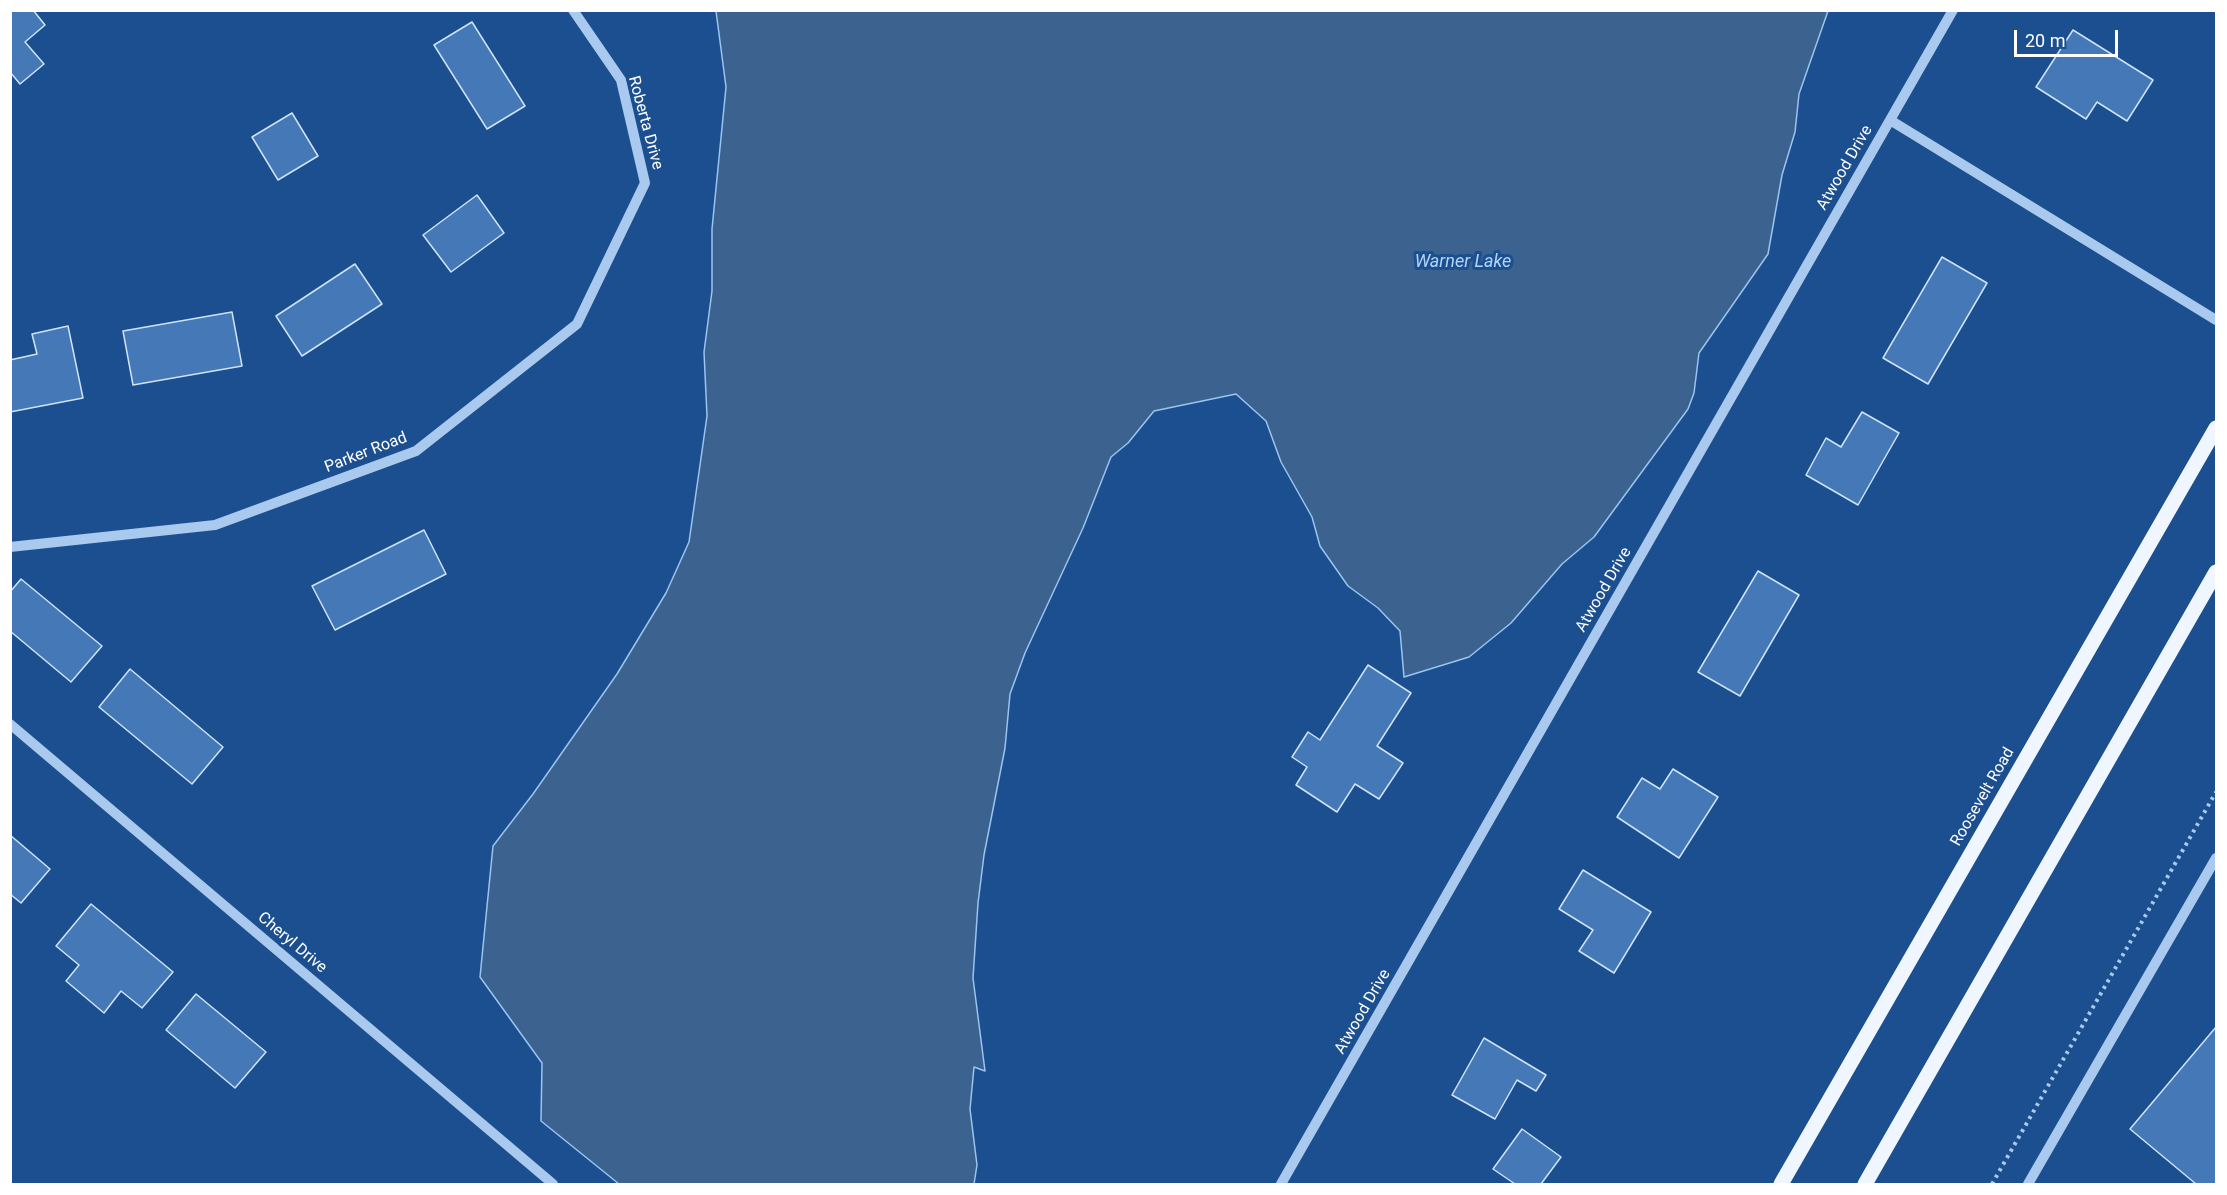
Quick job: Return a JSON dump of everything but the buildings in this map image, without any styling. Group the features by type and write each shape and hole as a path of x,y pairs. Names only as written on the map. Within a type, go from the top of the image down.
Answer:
{"main road":[{"name":"Roosevelt Road","path":"1781,1185 2217,428"},
{"path":"1865,1185 2217,572"}],"street":[{"name":"Roberta Drive","path":"573,10 621,80 645,183"},
{"name":"Atwood Drive","path":"1281,1185 1953,10"},
{"path":"1890,120 2217,320"},
{"name":"Parker Road","path":"10,547 214,525 416,451 577,324 645,183"},
{"name":"Cheryl Drive","path":"10,724 553,1185"},
{"path":"2028,1185 2217,858"}],"path":[{"path":"1992,1185 2217,792"}],"water":[{"name":"Warner Lake","path":"716,11 1828,11 1799,94 1795,132 1782,175 1768,254 1699,353 1694,393 1688,409 1594,537 1562,564 1511,623 1469,657 1404,677 1400,631 1378,608 1348,586 1320,546 1312,517 1281,462 1266,421 1236,394 1154,411 1128,443 1111,457 1083,528 1025,653 1010,694 1005,748 984,855 978,903 973,978 985,1071 974,1067 970,1109 977,1165 974,1184 619,1184 541,1121 542,1063 480,977 493,846 533,794 617,674 666,593 689,542 707,416 704,352 712,291 712,229 726,87"}]}
